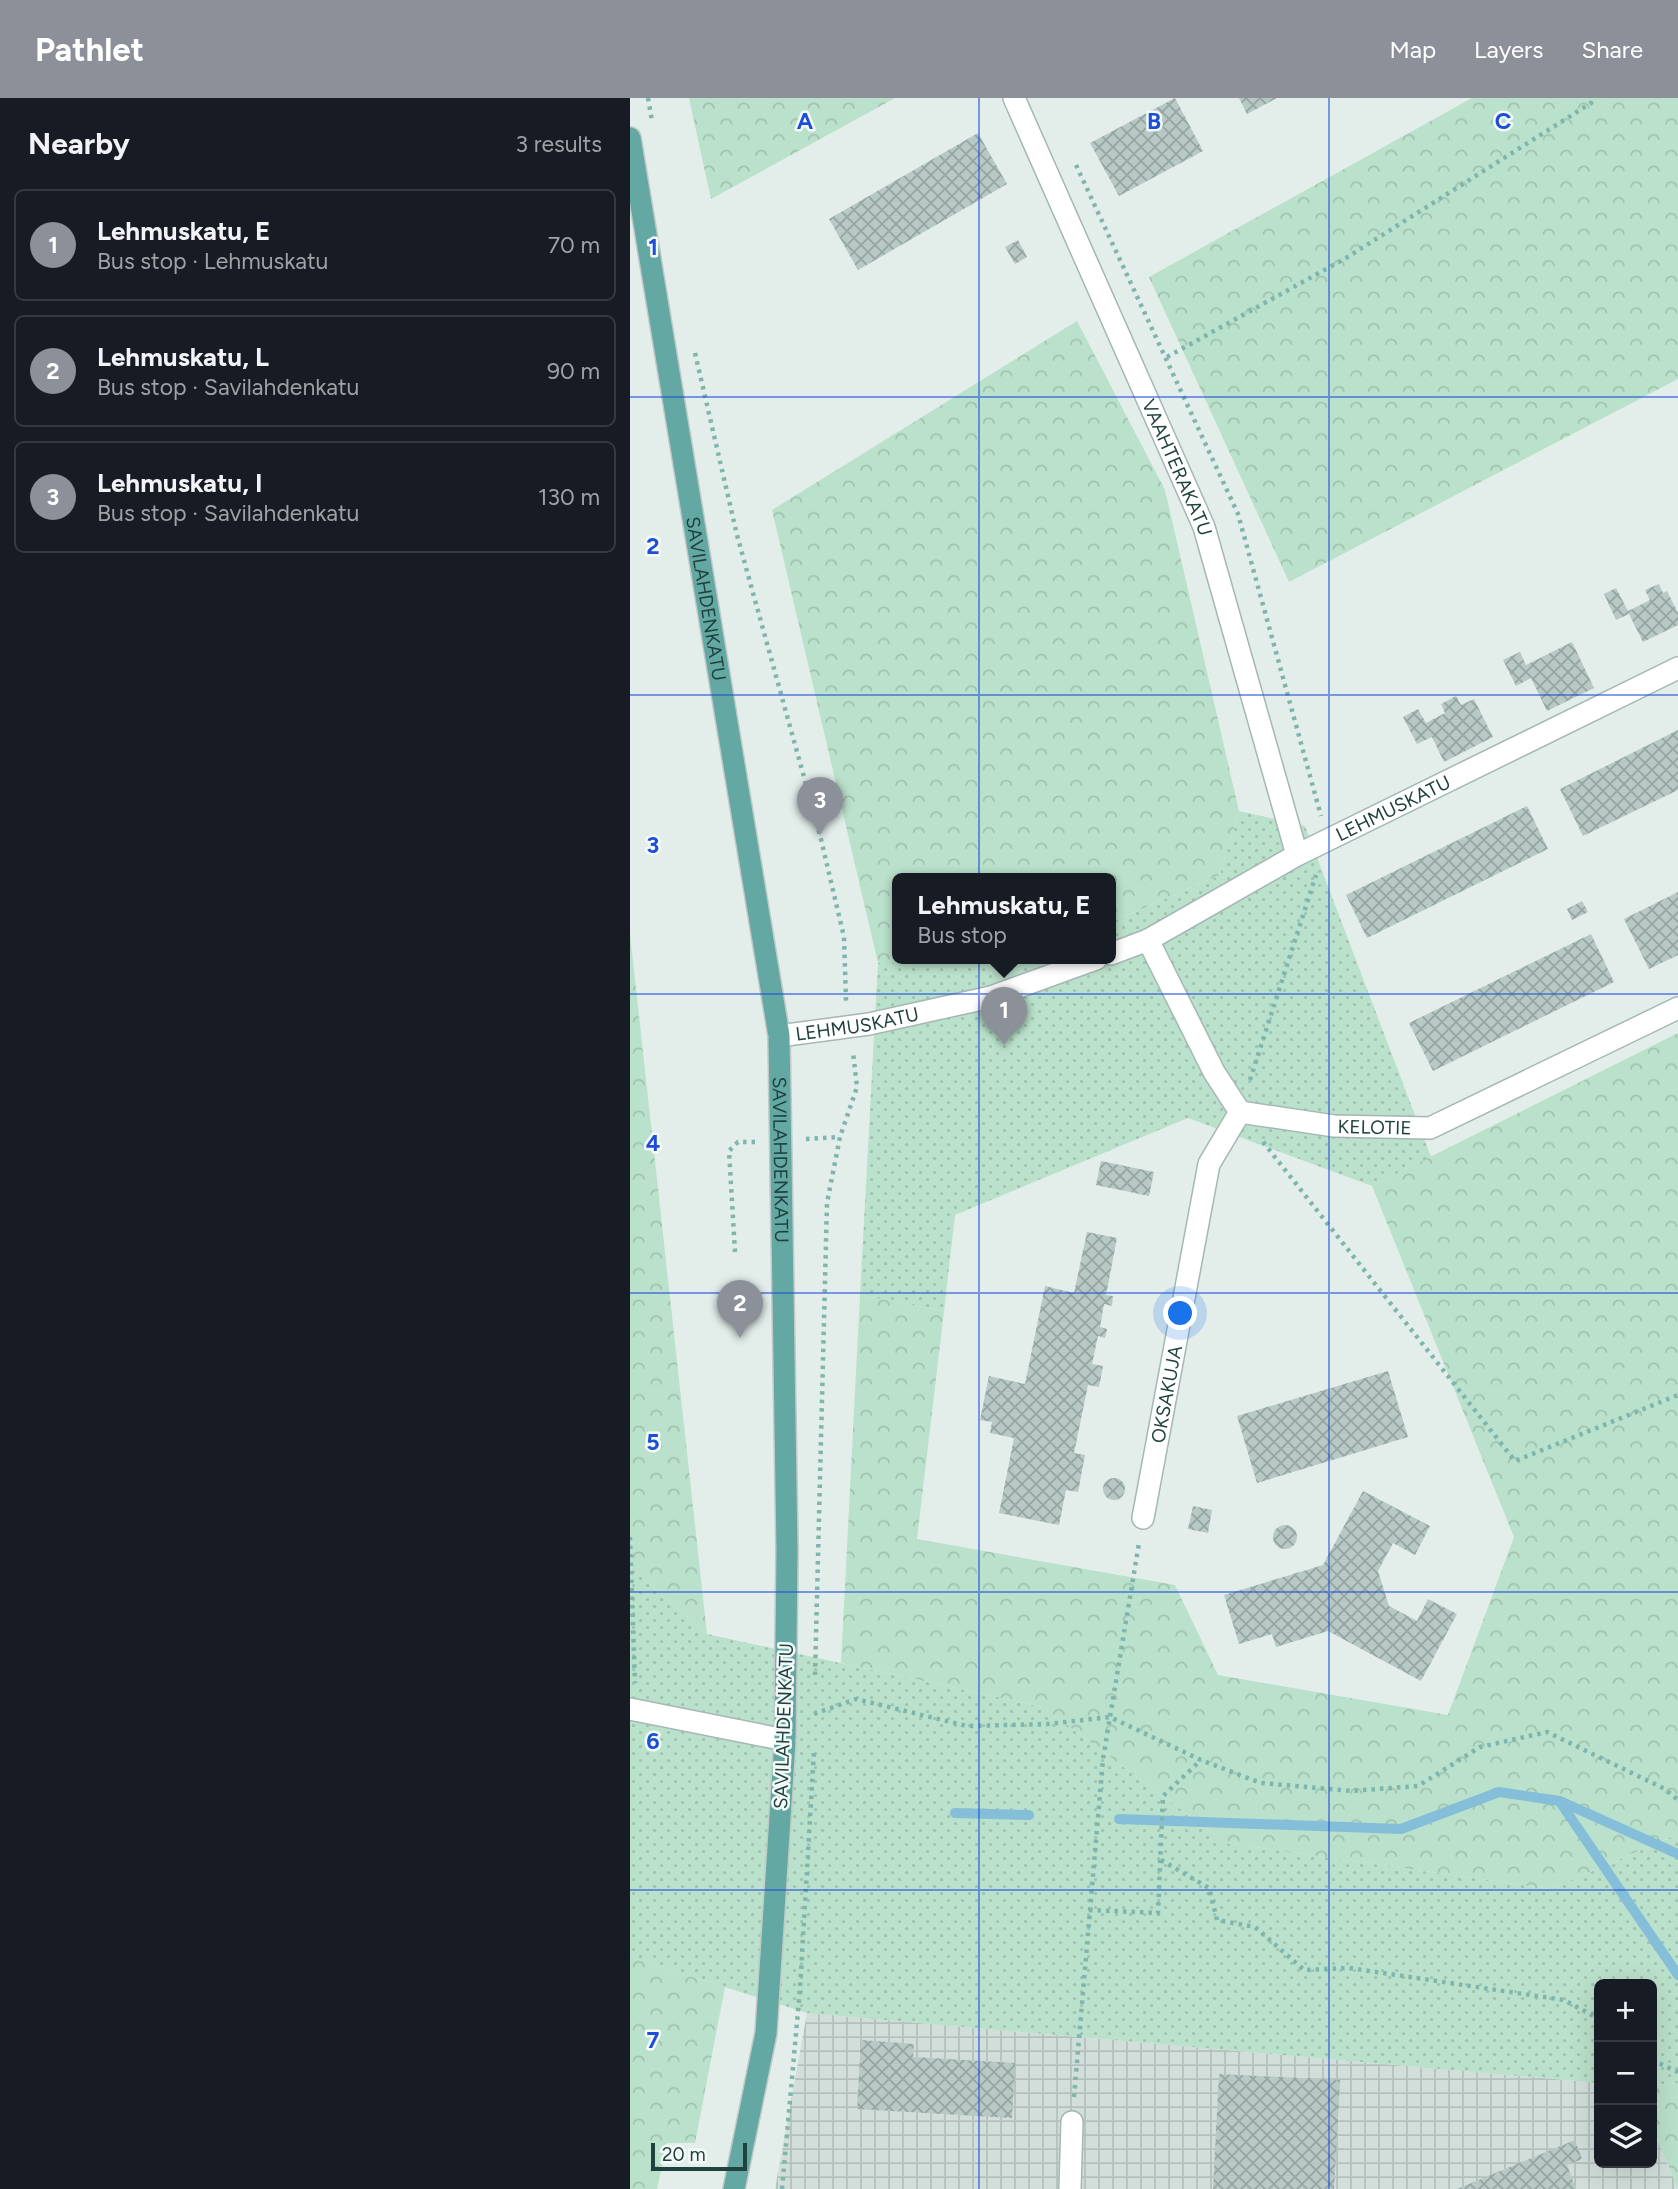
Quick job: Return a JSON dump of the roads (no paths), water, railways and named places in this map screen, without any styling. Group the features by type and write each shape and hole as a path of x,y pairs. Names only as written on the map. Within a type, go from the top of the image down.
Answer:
{"main road":[{"name":"SAVILAHDENKATU","path":"630,138 779,1036 787,1550 785,1740 766,2033 734,2189"}],"street":[{"name":"VAAHTERAKATU","path":"1017,99 1204,527 1297,855"},
{"name":"LEHMUSKATU","path":"1116,952 1148,940 1297,855 1678,668"},
{"path":"1148,940 1214,1072 1240,1112"},
{"name":"LEHMUSKATU","path":"779,1036 869,1024 991,997 1082,964"},
{"name":"KELOTIE","path":"1240,1112 1334,1126 1430,1128 1678,1008"},
{"name":"OKSAKUJA","path":"1143,1518 1209,1164 1240,1112"},
{"path":"633,1709 785,1740"},
{"path":"1070,2189 1072,2122"}],"waterway":[{"path":"1119,1819 1401,1829 1499,1792 1560,1801 1678,1854"},
{"path":"1560,1802 1678,1975"},
{"path":"955,1813 1029,1815"}],"place":[{"name":"Lehmuskatu, I","path":"820,835"},
{"name":"Lehmuskatu, E","path":"1004,1045"},
{"name":"Lehmuskatu, L","path":"740,1338"}]}
